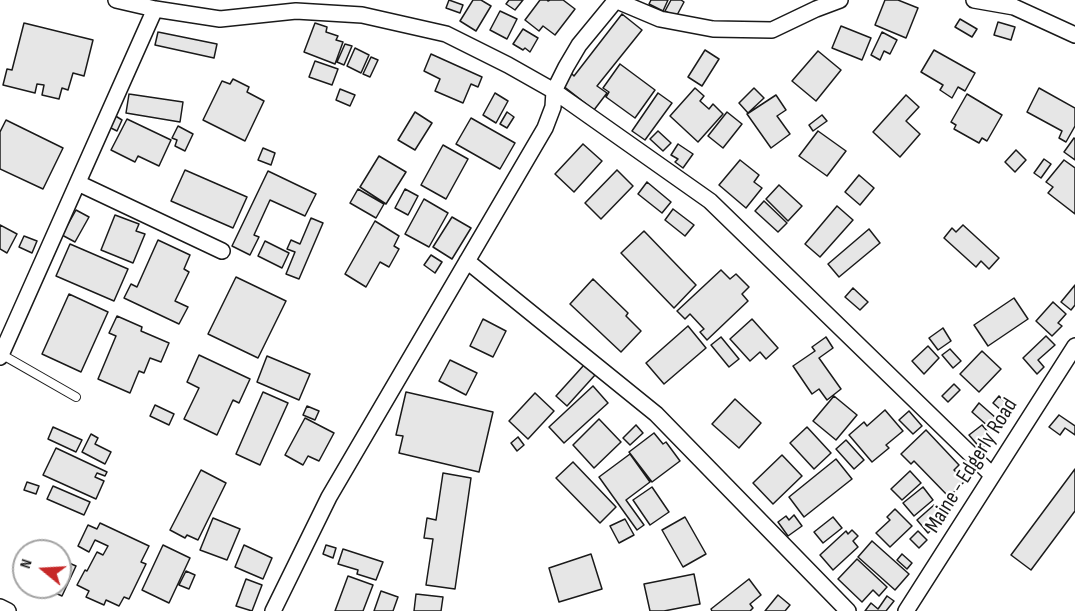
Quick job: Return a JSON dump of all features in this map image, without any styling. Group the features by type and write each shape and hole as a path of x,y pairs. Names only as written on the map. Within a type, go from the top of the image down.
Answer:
{"street":[{"path":"116,0 155,9 220,19 296,11 362,15 446,34 508,65 554,91 710,201 992,475"},
{"path":"273,611 329,497 545,128 553,107 554,91 579,45 616,0 660,19 712,29 772,30 840,0"},
{"path":"974,0 1014,7 1075,35"},
{"path":"1,356 155,9"},
{"path":"78,183 222,251"},
{"path":"467,261 656,414 848,611"},
{"name":"Maine - Edgerly Road","path":"906,611 1075,346"},
{"path":"0,607 8,611"}],"lane":[{"path":"1,356 76,397"}],"building":[{"path":"449,0 463,5 460,13 446,8"},
{"path":"473,0 481,0 491,6 476,31 460,21"},
{"path":"509,0 523,0 515,10 506,4"},
{"path":"540,0 563,0 575,9 555,35 543,26 539,31 525,20"},
{"path":"651,0 668,0 663,11 649,4"},
{"path":"671,0 684,2 676,17 665,11"},
{"path":"885,0 898,0 918,8 906,38 875,25"},
{"path":"500,11 517,19 507,39 490,30"},
{"path":"622,14 642,30 597,86 607,93 594,110 562,85 571,73 574,76"},
{"path":"960,19 977,29 972,37 955,27"},
{"path":"998,22 1015,27 1011,40 994,35"},
{"path":"24,23 93,40 84,76 73,73 68,90 62,88 59,99 42,95 44,85 37,84 35,93 3,85 7,69 12,70"},
{"path":"315,23 327,27 326,32 338,36 336,40 343,42 335,64 304,52"},
{"path":"841,26 871,38 862,60 832,48"},
{"path":"523,29 538,38 530,52 513,44"},
{"path":"158,32 217,44 214,58 155,45"},
{"path":"882,32 897,40 890,54 884,51 880,60 871,55"},
{"path":"345,44 352,46 344,65 337,62"},
{"path":"355,48 369,55 361,73 347,66"},
{"path":"705,50 719,59 702,86 688,77"},
{"path":"934,50 975,73 965,91 958,87 952,98 940,90 943,85 921,72"},
{"path":"818,51 841,70 816,101 792,81"},
{"path":"431,54 482,77 478,87 471,84 463,103 435,91 440,79 424,71"},
{"path":"371,57 378,60 370,77 363,74"},
{"path":"315,61 338,69 332,85 309,77"},
{"path":"620,64 655,90 635,118 606,97 609,92 603,88"},
{"path":"233,79 249,87 247,92 264,101 245,141 203,120 222,81 230,84"},
{"path":"695,88 704,96 700,101 709,109 713,104 723,114 698,142 670,116"},
{"path":"754,88 764,98 748,113 739,103"},
{"path":"1039,88 1075,108 1075,126 1066,142 1059,138 1062,131 1027,112"},
{"path":"340,89 355,95 350,106 336,100"},
{"path":"495,93 508,101 496,123 483,115"},
{"path":"658,93 672,103 645,140 632,131"},
{"path":"129,94 183,102 180,122 126,113"},
{"path":"967,94 1002,115 987,141 982,138 979,143 954,129 956,125 951,122"},
{"path":"776,95 786,110 777,116 790,134 771,148 747,114"},
{"path":"906,95 919,107 906,121 920,134 900,157 873,132"},
{"path":"415,112 432,123 415,150 398,140"},
{"path":"507,112 514,117 507,128 500,124"},
{"path":"727,112 742,124 723,148 708,136"},
{"path":"114,115 122,120 117,131 109,127"},
{"path":"822,115 827,121 813,131 809,125"},
{"path":"471,118 515,143 500,169 456,144"},
{"path":"127,119 171,140 159,166 138,156 135,162 111,150"},
{"path":"6,120 63,148 43,189 0,169 0,132"},
{"path":"178,126 193,134 185,151 175,146 177,140 172,138"},
{"path":"658,131 671,143 663,151 650,139"},
{"path":"818,131 846,151 827,176 799,156"},
{"path":"1075,139 1075,160 1064,152"},
{"path":"583,144 602,161 574,192 555,174"},
{"path":"678,144 693,154 683,168 675,162 678,159 671,155"},
{"path":"443,145 468,159 446,199 421,185"},
{"path":"263,148 275,153 271,165 258,160"},
{"path":"1016,150 1026,160 1015,172 1005,162"},
{"path":"379,156 406,172 386,204 360,187"},
{"path":"1044,159 1051,164 1041,178 1034,173"},
{"path":"740,160 759,175 754,182 762,188 746,208 719,185"},
{"path":"1064,160 1075,168 1075,214 1048,193 1053,187 1046,182"},
{"path":"185,170 247,197 233,228 171,201"},
{"path":"617,170 633,186 601,219 585,203"},
{"path":"268,171 316,194 305,216 270,200 254,235 259,237 250,255 232,246"},
{"path":"859,175 874,188 860,205 845,192"},
{"path":"647,182 671,202 662,213 638,194"},
{"path":"779,185 802,206 788,221 766,199"},
{"path":"358,189 384,204 376,218 350,203"},
{"path":"405,189 418,196 408,215 395,208"},
{"path":"424,199 448,213 429,247 405,234"},
{"path":"764,201 787,223 778,232 755,211"},
{"path":"837,206 853,220 820,257 805,244"},
{"path":"673,209 694,225 685,236 665,220"},
{"path":"76,210 89,217 75,242 62,235"},
{"path":"115,215 139,224 136,231 145,234 133,263 101,250"},
{"path":"452,217 471,228 452,259 433,247"},
{"path":"311,218 323,223 299,279 286,274 295,252 287,249 291,240 300,244"},
{"path":"375,221 399,236 394,246 399,249 389,267 380,262 366,287 345,274"},
{"path":"0,225 17,234 7,253 0,249"},
{"path":"963,225 999,258 989,269 981,261 976,267 944,238 952,228 956,232"},
{"path":"869,229 880,243 839,277 828,264"},
{"path":"644,231 696,285 674,308 621,253"},
{"path":"24,236 37,241 32,253 19,247"},
{"path":"158,240 190,255 184,269 189,272 175,301 188,307 179,324 124,298 131,284 137,287"},
{"path":"265,241 289,253 282,268 258,256"},
{"path":"70,244 128,269 114,301 56,276"},
{"path":"431,255 442,262 435,273 424,265"},
{"path":"721,270 730,279 736,274 749,287 742,294 748,301 707,340 700,332 704,329 690,314 685,319 677,311"},
{"path":"236,277 286,301 258,358 208,334"},
{"path":"593,279 628,313 626,316 641,331 621,352 570,304"},
{"path":"1075,285 1075,305 1071,310 1061,302"},
{"path":"853,288 868,302 860,310 845,297"},
{"path":"69,294 108,312 81,372 42,354"},
{"path":"1014,298 1028,319 988,346 974,325"},
{"path":"1053,302 1066,314 1058,323 1062,326 1052,336 1036,321"},
{"path":"117,316 142,327 141,331 169,343 161,362 150,358 144,373 139,371 130,393 98,379 116,336 109,333"},
{"path":"483,319 506,331 493,357 470,346"},
{"path":"752,319 778,348 766,359 760,352 750,361 730,339"},
{"path":"688,326 706,348 664,384 646,363"},
{"path":"943,328 951,341 938,350 929,338"},
{"path":"1046,336 1055,345 1038,360 1044,367 1037,374 1023,358"},
{"path":"721,337 739,359 729,367 711,345"},
{"path":"826,337 833,348 819,358 841,389 827,400 819,389 812,394 793,366 815,351 812,347"},
{"path":"928,346 939,358 924,374 912,361"},
{"path":"950,349 961,361 953,368 942,355"},
{"path":"982,351 1001,369 979,392 960,374"},
{"path":"199,355 250,379 239,403 233,400 217,435 184,419 199,388 187,382"},
{"path":"267,356 310,374 299,400 257,382"},
{"path":"450,360 477,373 466,395 439,381"},
{"path":"584,365 595,375 567,406 556,396"},
{"path":"954,384 960,390 948,402 942,396"},
{"path":"593,386 608,403 564,443 549,427"},
{"path":"263,392 288,403 260,465 236,454"},
{"path":"406,392 493,412 479,472 399,453 403,436 396,435"},
{"path":"535,393 554,411 528,439 509,421"},
{"path":"834,396 857,415 836,440 813,421"},
{"path":"999,396 1007,404 1001,410 993,403"},
{"path":"735,399 761,423 739,448 712,424"},
{"path":"979,403 996,418 989,427 972,412"},
{"path":"155,405 174,414 169,425 150,416"},
{"path":"307,406 319,411 315,420 303,415"},
{"path":"885,410 903,431 886,445 889,448 872,462 849,435 864,422 867,426"},
{"path":"909,411 922,426 913,434 899,420"},
{"path":"1059,415 1075,426 1075,435 1065,428 1060,435 1049,427"},
{"path":"305,418 334,433 319,461 308,456 303,465 285,455"},
{"path":"599,419 621,442 594,468 573,445"},
{"path":"636,425 643,433 630,445 623,438"},
{"path":"982,425 993,438 981,449 969,435"},
{"path":"53,427 82,440 76,452 48,439"},
{"path":"807,427 831,453 814,469 790,443"},
{"path":"926,430 959,465 954,470 965,481 949,497 914,461 911,464 901,454"},
{"path":"654,433 663,444 666,442 680,461 652,482 629,452"},
{"path":"91,434 98,438 95,444 111,452 105,464 82,452"},
{"path":"518,437 524,445 517,451 511,443"},
{"path":"846,440 864,460 854,469 836,449"},
{"path":"56,448 107,472 105,476 97,473 95,477 104,481 96,499 43,475"},
{"path":"630,454 650,482 626,500 644,525 637,530 599,477"},
{"path":"782,455 802,476 773,504 753,483"},
{"path":"836,459 852,479 804,517 789,497"},
{"path":"573,462 616,507 600,523 556,478"},
{"path":"1075,469 1075,511 1031,570 1011,555"},
{"path":"201,470 226,483 198,540 187,535 185,538 170,530"},
{"path":"910,471 921,483 902,500 891,489"},
{"path":"443,473 471,478 455,589 426,585 433,539 424,538 427,518 436,520"},
{"path":"27,482 39,486 36,494 24,490"},
{"path":"53,486 90,502 84,515 47,499"},
{"path":"652,487 669,512 650,525 633,500"},
{"path":"923,487 933,500 914,516 903,503"},
{"path":"934,505 945,517 928,533 917,520"},
{"path":"895,509 912,526 890,547 876,533 890,520 887,517"},
{"path":"794,515 802,526 788,536 778,522 786,516 789,520"},
{"path":"685,517 706,554 683,567 662,530"},
{"path":"833,517 842,528 823,543 814,532"},
{"path":"213,518 240,529 227,560 200,550"},
{"path":"625,519 634,535 619,543 610,526"},
{"path":"100,523 149,546 141,562 146,564 129,599 124,597 119,606 106,600 104,605 86,597 89,591 77,585 97,552 103,555 108,546 95,540 89,552 78,546 88,525 97,529"},
{"path":"852,530 858,536 853,541 858,547 833,570 820,555 846,531 848,534"},
{"path":"918,531 927,540 919,548 910,539"},
{"path":"872,541 909,574 895,590 858,557"},
{"path":"163,545 190,558 169,603 142,590"},
{"path":"244,545 272,558 263,579 235,567"},
{"path":"326,545 336,548 333,558 323,554"},
{"path":"343,549 383,562 376,580 357,574 358,570 338,564"},
{"path":"591,554 602,589 559,602 549,568"},
{"path":"902,554 912,563 907,569 897,560"},
{"path":"857,559 887,587 879,596 873,590 862,602 838,579"},
{"path":"186,571 195,575 189,589 179,585"},
{"path":"694,574 700,604 664,611 650,611 644,584"},
{"path":"348,576 373,585 363,611 335,611"},
{"path":"246,579 262,585 252,611 236,606"},
{"path":"749,579 761,595 750,604 753,608 750,611 712,611 711,609"},
{"path":"381,591 398,597 393,611 374,611"},
{"path":"416,594 443,597 441,611 414,611"},
{"path":"778,595 790,605 785,611 765,611"},
{"path":"887,596 894,601 886,611 865,611 871,603 878,609"}]}
